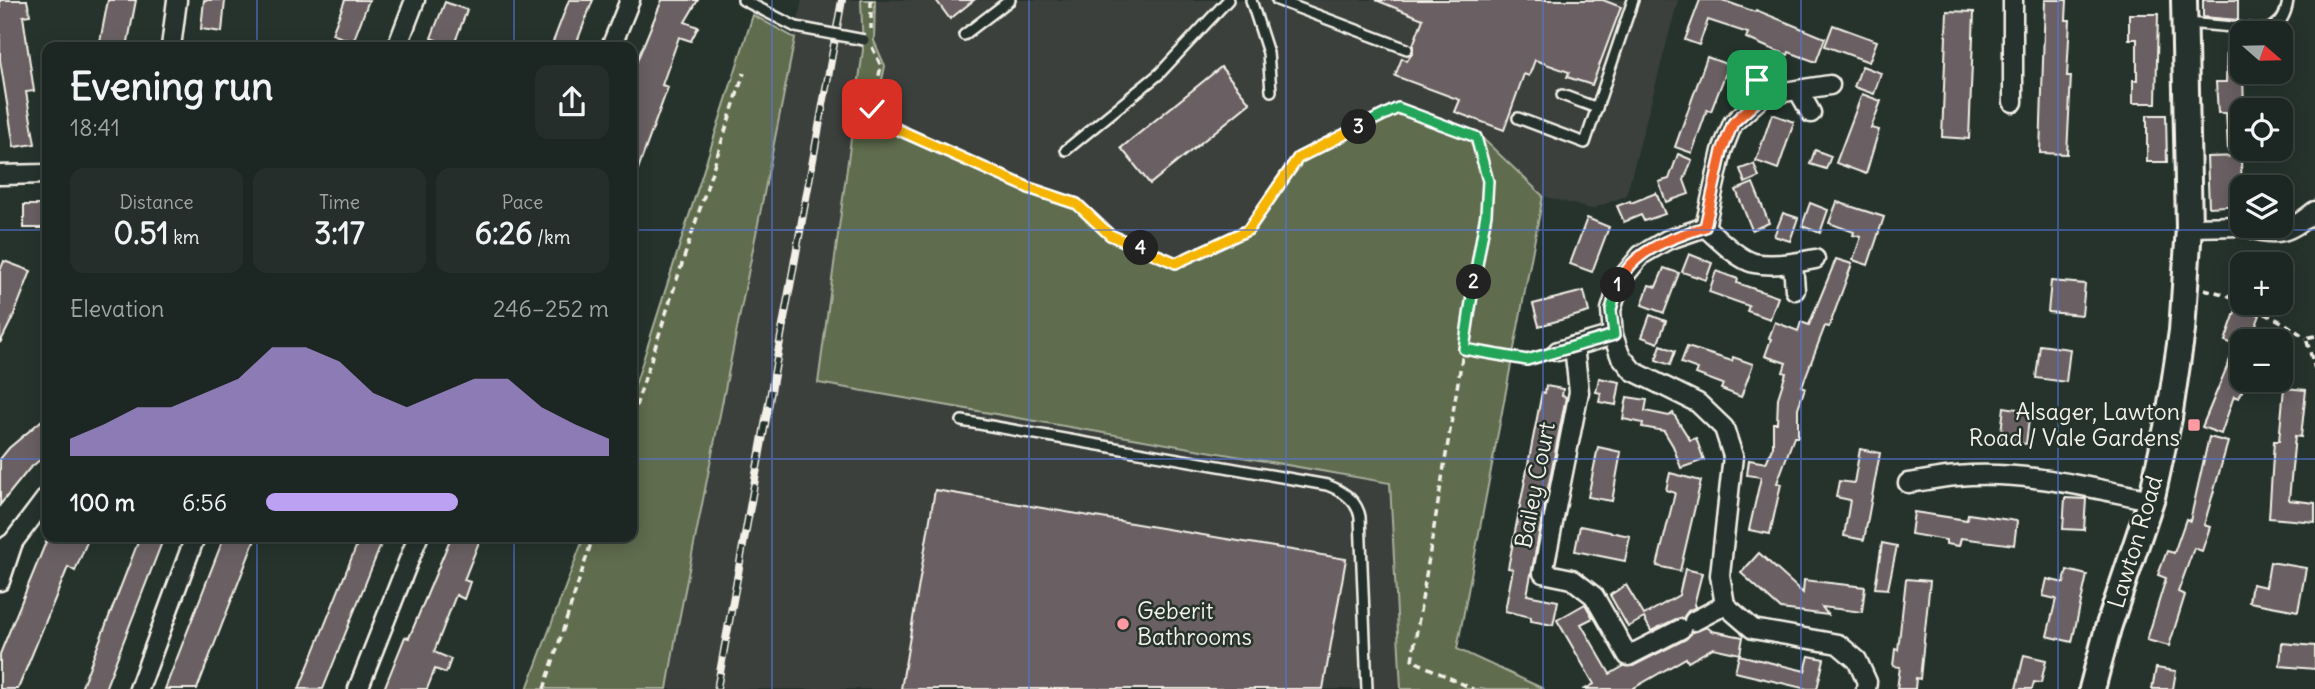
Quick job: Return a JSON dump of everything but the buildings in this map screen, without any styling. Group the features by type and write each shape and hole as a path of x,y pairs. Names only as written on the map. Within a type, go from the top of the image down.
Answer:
{"main road":[{"name":"Lawton Road","path":"2092,689 2108,628 2151,500 2169,418 2187,285 2189,227 2185,11"}],"street":[{"path":"172,42 177,0"},
{"path":"399,42 415,0"},
{"path":"613,42 630,0"},
{"path":"2012,102 2013,0"},
{"path":"1705,227 1722,151 1733,123 1760,88 1798,90 1830,85"},
{"path":"1798,90 1811,113"},
{"path":"0,175 42,173"},
{"path":"2293,229 2315,211"},
{"path":"2189,227 2230,226"},
{"path":"1705,227 1726,246 1753,263 1793,264 1815,259"},
{"path":"1705,227 1667,240 1642,255 1620,281 1611,310 1620,355 1633,371 1698,403 1724,428 1733,456 1720,575 1725,606 1753,629 1838,644 1857,660 1867,682 1866,689"},
{"path":"1793,264 1796,290"},
{"path":"1566,349 1614,335"},
{"name":"Bailey Court","path":"1566,349 1578,392 1543,573 1572,579 1594,596 1629,656 1725,606"},
{"path":"1908,483 1956,476 1989,475 2059,481 2151,500"},
{"path":"0,580 6,546 42,503"},
{"path":"139,689 193,542"},
{"path":"358,689 416,542"}],"lane":[{"path":"743,0 796,27 869,38"},
{"path":"964,35 1010,0"},
{"path":"1066,150 1159,74 1228,0"},
{"path":"1251,0 1268,53 1271,91"},
{"path":"1277,0 1406,48"},
{"path":"1518,118 1585,143 1633,0"},
{"path":"2185,11 2266,30 2277,26 2287,11 2288,0"},
{"path":"1562,95 1597,108"},
{"path":"962,421 1327,485 1347,495 1358,509 1360,517 1367,689"}],"path":[{"path":"871,0 869,38 881,66 872,109 890,126 1029,188 1077,204 1110,235 1176,263 1248,230 1298,158 1398,108 1476,137 1488,181 1486,214 1412,660 1473,689"},
{"path":"637,403 744,73"},
{"path":"2187,285 2230,296"},
{"path":"2268,315 2306,338 2315,369"},
{"path":"2306,338 2315,336"},
{"path":"1464,349 1527,360 1566,349"},
{"path":"544,689 591,542"}],"shaded area":[{"path":"802,0 861,0 863,50 818,383 1391,483 1400,689 667,689"},
{"path":"875,0 1678,0 1626,196 1591,209 1543,196 1477,133 1295,154 1245,226 1176,259 1112,232 1080,200 1031,185 892,123 876,108 885,66 874,41"}],"green space":[{"path":"861,0 875,0 874,41 885,66 876,108 892,123 1031,185 1080,200 1112,232 1176,259 1245,226 1295,154 1398,103 1477,133 1543,196 1457,649 1544,689 1401,689 1390,483 818,383 863,50"},
{"path":"753,15 795,38 667,689 527,689 582,542 637,542 637,379"}],"railway":[{"path":"717,689 842,0"}],"place":[{"name":"Alsager, Lawton Road / Vale Gardens","path":"2194,425"},
{"name":"Geberit Bathrooms","path":"1123,624"}],"route":[{"path":"872,109 890,126 1029,188 1077,204 1110,235 1176,263 1248,230 1298,158 1398,108 1476,137 1488,181 1486,214 1464,349 1527,360 1614,335 1611,310 1620,281 1642,255 1667,240 1705,227 1722,151 1733,123 1764,95 1757,80"}]}
